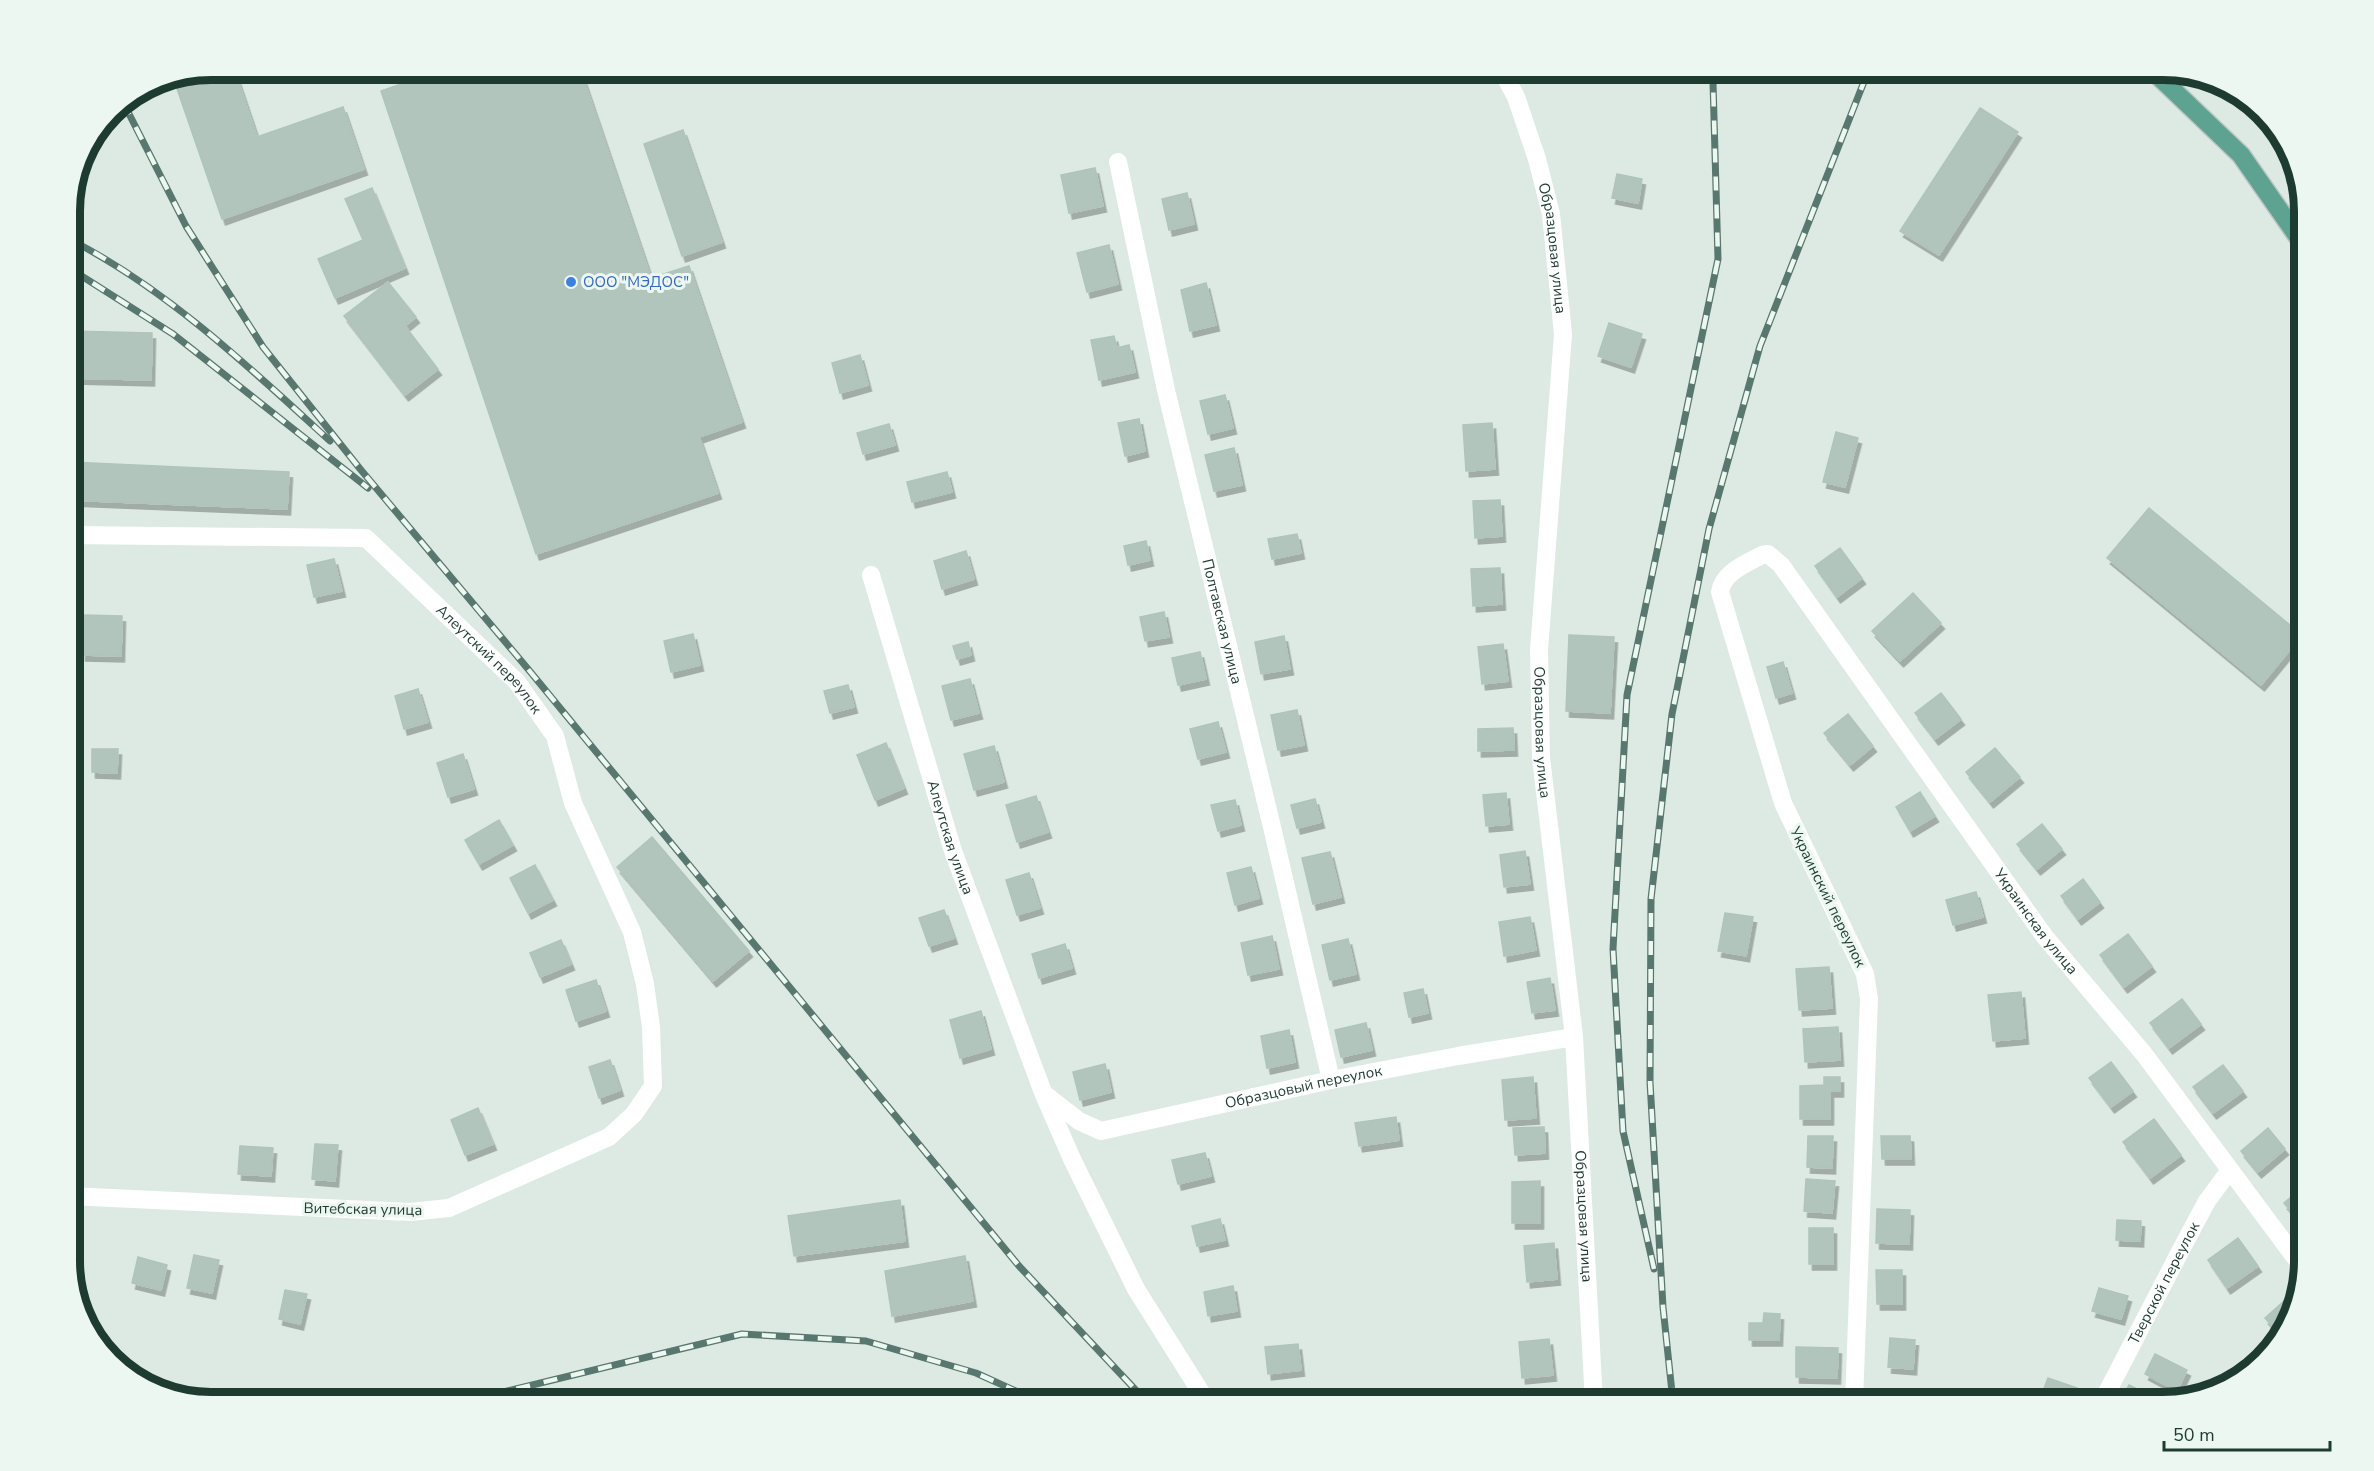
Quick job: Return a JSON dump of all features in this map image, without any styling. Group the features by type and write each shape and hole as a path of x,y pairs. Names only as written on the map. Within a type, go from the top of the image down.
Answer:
{"main road":[{"path":"2163,80 2241,155 2294,231"}],"street":[{"name":"Образцовая улица","path":"1507,80 1516,97 1537,159 1551,214 1563,333 1539,662 1541,758 1574,1037 1593,1392"},
{"name":"Полтавская улица","path":"1118,162 1166,390 1331,1080"},
{"name":"Алеутский переулок","path":"80,535 366,538 518,682 555,736 573,803 632,932 645,984 651,1027 653,1086"},
{"name":"Украинский переулок","path":"1781,565 1768,554 1762,555 1726,577 1721,584 1720,592 1784,803 1865,974 1867,985 1869,999 1854,1392"},
{"name":"Украинская улица","path":"1781,565 2045,937 2144,1054 2294,1256"},
{"name":"Алеутская улица","path":"871,575 953,851 1044,1095 1072,1159 1136,1289 1201,1392"},
{"name":"Образцовый переулок","path":"1044,1095 1079,1121 1101,1131 1331,1080 1574,1037"},
{"name":"Витебская улица","path":"80,1197 410,1212 449,1208 609,1137 634,1114 653,1086"},
{"name":"Тверской переулок","path":"2107,1392 2207,1201 2230,1170"}],"building":[{"path":"238,80 257,137 343,107 364,169 222,219 176,84 194,81"},
{"path":"413,80 584,80 651,278 689,266 742,422 699,437 718,493 536,554 381,91"},
{"path":"1980,108 2018,132 1939,255 1900,231"},
{"path":"683,130 722,242 682,256 644,144"},
{"path":"1095,168 1103,206 1069,213 1061,175"},
{"path":"1617,174 1642,179 1638,203 1612,198"},
{"path":"372,188 405,268 335,298 318,259 363,240 345,199"},
{"path":"1187,193 1194,224 1169,230 1162,199"},
{"path":"1109,245 1118,284 1087,292 1077,253"},
{"path":"388,282 416,317 405,326 438,369 405,395 344,316"},
{"path":"1206,283 1216,325 1190,331 1181,290"},
{"path":"1609,323 1642,334 1631,367 1598,356"},
{"path":"80,331 152,333 151,380 80,378"},
{"path":"1114,336 1117,348 1129,345 1135,372 1099,380 1091,340"},
{"path":"860,355 868,385 840,393 832,363"},
{"path":"1225,395 1233,428 1208,434 1200,401"},
{"path":"1139,419 1145,451 1125,456 1118,423"},
{"path":"1492,423 1495,469 1466,471 1463,425"},
{"path":"889,424 895,445 863,454 857,433"},
{"path":"1836,432 1858,438 1845,487 1823,482"},
{"path":"1234,448 1242,485 1214,491 1205,455"},
{"path":"80,462 289,472 287,509 80,500"},
{"path":"947,472 952,492 912,502 907,482"},
{"path":"1500,500 1502,536 1475,538 1473,501"},
{"path":"2149,508 2294,628 2294,645 2261,685 2107,558"},
{"path":"1297,534 1301,553 1272,559 1268,539"},
{"path":"1146,541 1150,560 1128,565 1124,546"},
{"path":"1840,548 1862,578 1837,597 1815,566"},
{"path":"966,551 974,579 942,589 934,561"},
{"path":"334,559 342,591 314,597 307,565"},
{"path":"1500,568 1502,604 1473,606 1471,569"},
{"path":"1913,593 1941,623 1900,661 1872,631"},
{"path":"1164,612 1169,637 1145,641 1140,617"},
{"path":"83,615 122,616 121,656 82,655"},
{"path":"693,634 700,665 671,672 664,641"},
{"path":"1569,635 1614,637 1610,713 1566,711"},
{"path":"1284,636 1290,669 1261,674 1255,642"},
{"path":"968,642 971,655 957,659 953,646"},
{"path":"1503,644 1508,681 1482,684 1478,647"},
{"path":"1200,652 1206,679 1178,685 1172,658"},
{"path":"1783,662 1792,693 1776,698 1767,667"},
{"path":"970,679 979,713 951,720 942,686"},
{"path":"848,685 854,707 830,713 824,691"},
{"path":"418,689 428,722 404,729 395,696"},
{"path":"1941,693 1961,719 1935,739 1915,713"},
{"path":"1297,710 1304,745 1278,750 1271,715"},
{"path":"1848,714 1873,746 1850,765 1824,733"},
{"path":"1218,722 1226,752 1198,759 1190,729"},
{"path":"1513,728 1514,750 1478,751 1478,729"},
{"path":"886,743 904,788 875,800 857,755"},
{"path":"994,746 1004,782 974,790 964,754"},
{"path":"1995,748 2020,777 1990,802 1966,772"},
{"path":"92,749 118,749 117,773 92,772"},
{"path":"463,754 474,789 448,797 437,763"},
{"path":"1920,792 1935,816 1910,831 1896,807"},
{"path":"1506,793 1509,824 1486,826 1483,795"},
{"path":"1036,796 1048,832 1017,842 1006,805"},
{"path":"1315,799 1321,822 1297,828 1291,805"},
{"path":"1235,800 1241,825 1218,831 1211,805"},
{"path":"499,820 513,845 479,864 465,840"},
{"path":"2042,824 2062,849 2037,869 2017,844"},
{"path":"652,837 749,951 713,981 617,867"},
{"path":"1525,851 1530,884 1504,887 1500,855"},
{"path":"1330,852 1341,897 1313,904 1302,858"},
{"path":"535,865 553,900 528,913 510,878"},
{"path":"1251,867 1259,898 1235,905 1227,873"},
{"path":"1029,873 1040,908 1017,915 1006,880"},
{"path":"2083,879 2100,902 2078,919 2061,896"},
{"path":"1976,892 1983,917 1953,925 1946,900"},
{"path":"944,910 954,938 929,946 919,918"},
{"path":"1725,913 1753,917 1746,956 1718,951"},
{"path":"1530,917 1536,950 1504,956 1499,922"},
{"path":"2128,934 2152,966 2124,987 2100,955"},
{"path":"1272,936 1279,969 1248,975 1241,943"},
{"path":"1348,939 1356,974 1330,980 1322,945"},
{"path":"561,940 571,964 540,977 530,953"},
{"path":"1065,944 1072,968 1039,978 1032,954"},
{"path":"1829,967 1832,1008 1799,1010 1796,969"},
{"path":"1550,978 1555,1010 1532,1013 1527,982"},
{"path":"596,980 606,1011 576,1021 566,990"},
{"path":"1423,989 1428,1013 1409,1017 1404,993"},
{"path":"2021,992 2025,1038 1993,1041 1988,995"},
{"path":"2182,999 2201,1024 2169,1048 2150,1023"},
{"path":"981,1011 991,1049 960,1058 950,1020"},
{"path":"1366,1023 1372,1050 1341,1057 1335,1030"},
{"path":"1838,1027 1840,1060 1805,1062 1803,1029"},
{"path":"1289,1030 1295,1062 1267,1068 1261,1036"},
{"path":"610,1060 620,1090 599,1098 589,1067"},
{"path":"2111,1062 2133,1091 2111,1107 2089,1078"},
{"path":"1105,1064 1111,1092 1080,1100 1073,1072"},
{"path":"2223,1065 2243,1091 2213,1113 2193,1087"},
{"path":"1533,1077 1536,1118 1505,1120 1502,1080"},
{"path":"1824,1077 1840,1077 1840,1091 1830,1091 1830,1119 1800,1119 1800,1086 1824,1085"},
{"path":"478,1108 493,1144 465,1155 451,1120"},
{"path":"1396,1117 1399,1140 1359,1146 1355,1123"},
{"path":"2154,1119 2181,1155 2150,1178 2123,1142"},
{"path":"1544,1127 1545,1153 1515,1155 1513,1128"},
{"path":"2268,1128 2285,1149 2258,1172 2241,1151"},
{"path":"1808,1136 1833,1136 1832,1168 1807,1167"},
{"path":"1881,1136 1910,1136 1911,1159 1882,1159"},
{"path":"315,1144 338,1145 335,1181 312,1179"},
{"path":"240,1146 273,1148 271,1176 238,1174"},
{"path":"1205,1153 1211,1176 1178,1184 1172,1160"},
{"path":"1806,1179 1835,1181 1832,1213 1804,1211"},
{"path":"1540,1181 1540,1223 1512,1223 1512,1182"},
{"path":"2294,1194 2294,1215 2284,1203"},
{"path":"900,1200 905,1241 794,1256 788,1216"},
{"path":"1877,1209 1910,1210 1909,1244 1876,1243"},
{"path":"1220,1219 1225,1240 1197,1246 1192,1226"},
{"path":"2117,1220 2141,1221 2140,1241 2116,1240"},
{"path":"1809,1228 1833,1228 1833,1264 1809,1264"},
{"path":"2238,1238 2258,1266 2227,1288 2208,1260"},
{"path":"1554,1243 1557,1279 1527,1282 1524,1246"},
{"path":"194,1255 219,1260 212,1293 187,1288"},
{"path":"965,1256 973,1301 892,1316 885,1271"},
{"path":"138,1257 167,1265 161,1290 132,1283"},
{"path":"1876,1270 1902,1270 1902,1304 1877,1304"},
{"path":"1233,1286 1237,1311 1208,1316 1204,1292"},
{"path":"2099,1288 2128,1296 2121,1319 2092,1311"},
{"path":"285,1290 307,1294 300,1324 279,1319"},
{"path":"2285,1300 2287,1303 2285,1311 2275,1329 2265,1318"},
{"path":"1764,1313 1780,1314 1779,1340 1749,1340 1749,1323 1763,1323"},
{"path":"1890,1338 1915,1340 1913,1369 1888,1367"},
{"path":"1549,1339 1553,1375 1522,1378 1519,1342"},
{"path":"1298,1344 1301,1370 1268,1374 1265,1347"},
{"path":"1796,1347 1838,1348 1837,1378 1796,1377"},
{"path":"2155,1354 2187,1370 2176,1390 2145,1374"},
{"path":"2048,1378 2077,1388 2076,1392 2043,1392"},
{"path":"2129,1385 2143,1392 2125,1392"}],"railway":[{"path":"1654,1269 1623,1131 1613,949 1627,695 1718,259 1712,80"},
{"path":"1672,1392 1663,1307 1650,1082 1651,899 1672,714 1709,529 1760,346 1865,80"},
{"path":"127,110 186,226 263,347 361,470 528,669 1019,1266 1138,1392"},
{"path":"80,245 140,281 173,305 238,358 330,441"},
{"path":"80,275 173,334 368,488"},
{"path":"503,1392 742,1334 866,1341 976,1373 1018,1392"}],"place":[{"name":"ООО \"МЭДОС\"","path":"571,282"}]}
